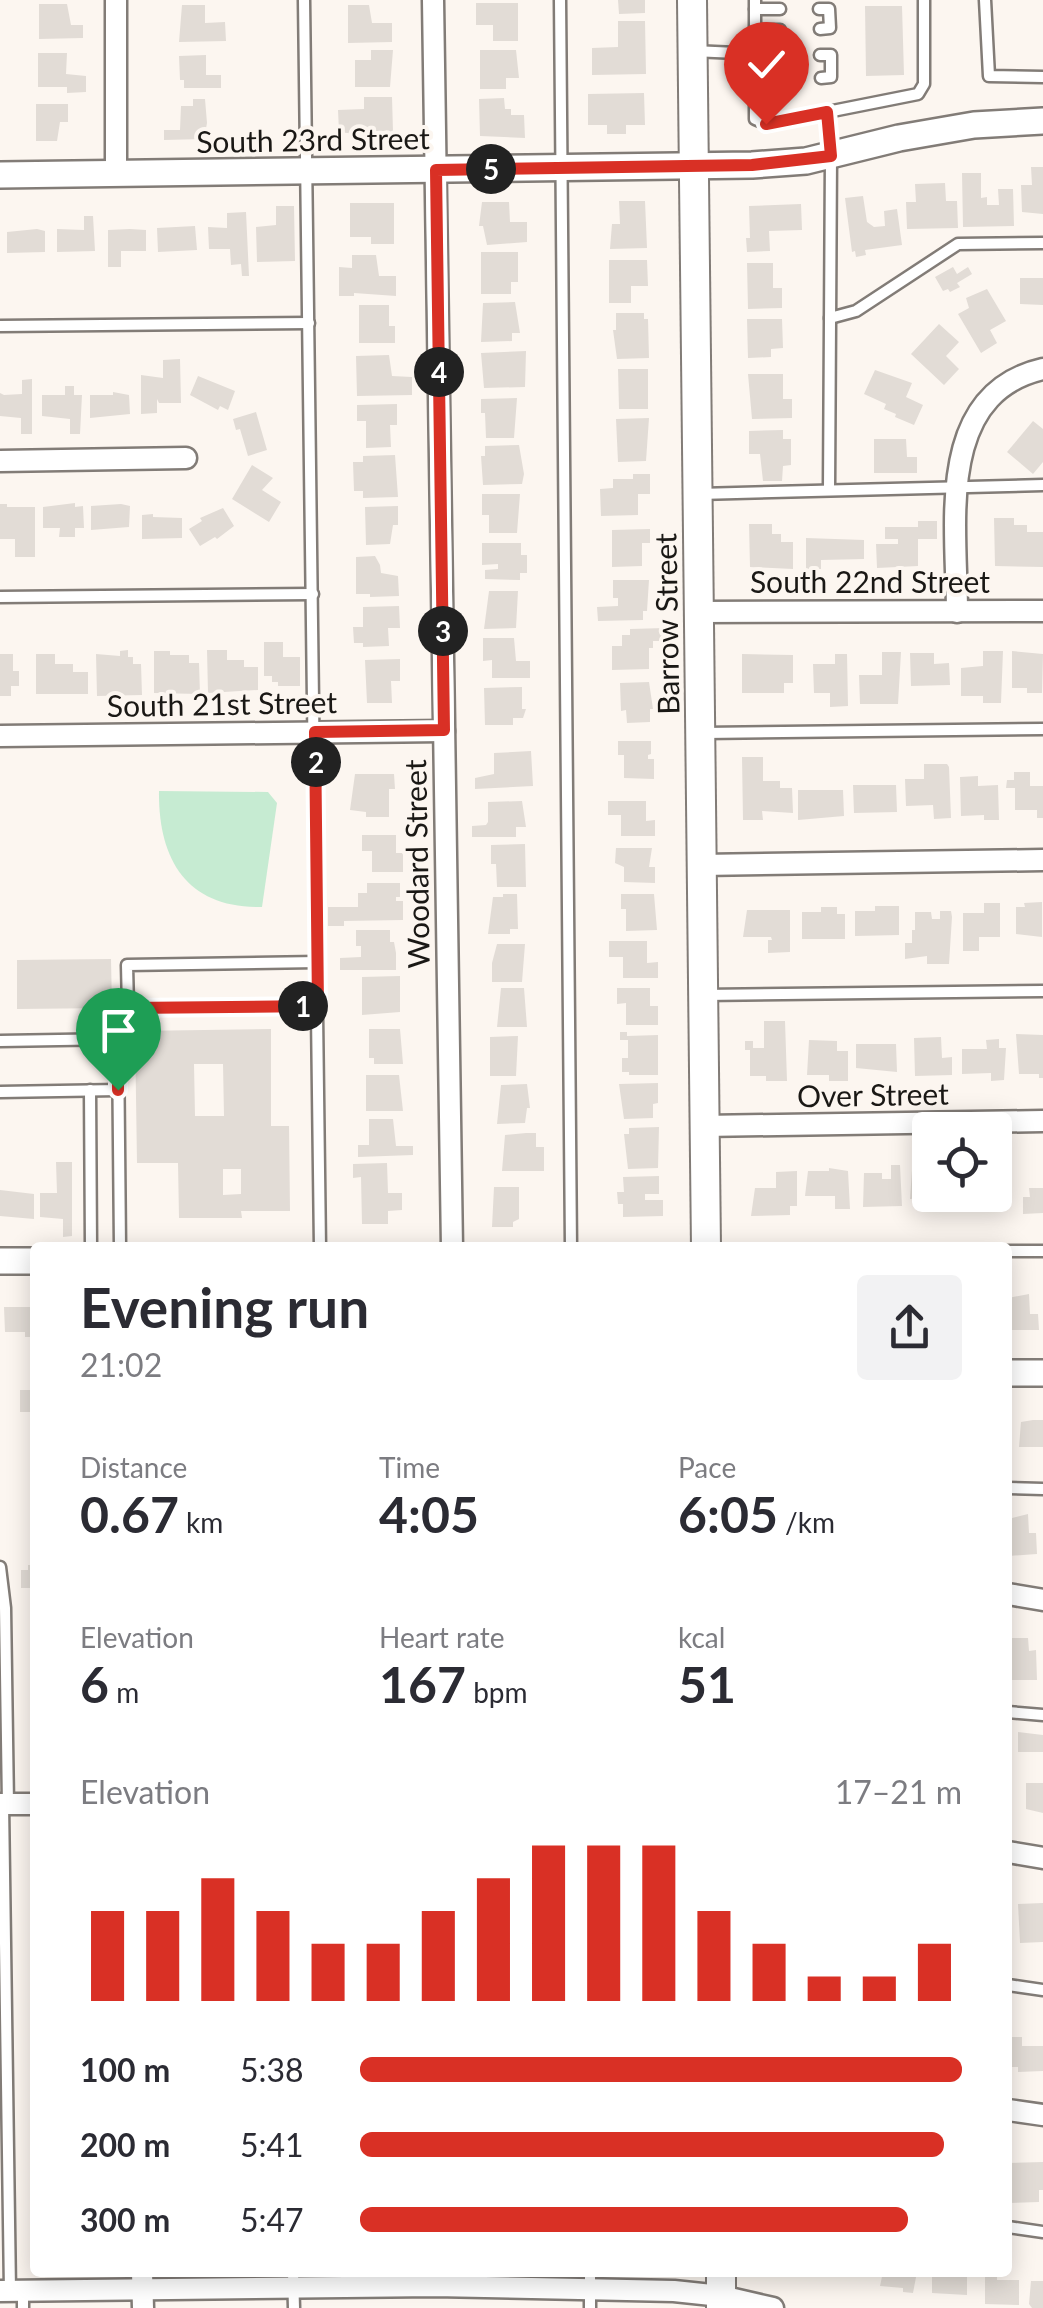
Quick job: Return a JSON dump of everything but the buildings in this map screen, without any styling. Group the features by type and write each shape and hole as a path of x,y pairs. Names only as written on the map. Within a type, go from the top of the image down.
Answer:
{"main road":[{"name":"Barrow Street","path":"692,0 706,1242"}],"street":[{"path":"116,0 116,174"},
{"name":"Woodard Street","path":"433,0 452,1242"},
{"name":"South 23rd Street","path":"0,175 770,164 831,156 899,138 974,125 1043,121"},
{"path":"957,612 956,486 965,434 988,396 1023,374 1043,370"},
{"path":"0,461 186,458"},
{"name":"South 22nd Street","path":"698,612 1043,610"},
{"name":"South 21st Street","path":"0,736 444,730"},
{"path":"701,865 1043,860"},
{"name":"Over Street","path":"703,1126 1043,1121"},
{"path":"0,1261 30,1261"},
{"path":"1012,1373 1043,1373"},
{"path":"1012,1595 1043,1600"},
{"path":"4,1804 30,1804"},
{"path":"1012,1853 1043,1858"},
{"path":"1012,2111 1043,2115"},
{"path":"14,2295 294,2290 435,2279 590,2290 721,2292 773,2308"},
{"path":"435,2279 435,2308"}],"lane":[{"path":"304,0 320,1242"},
{"path":"560,0 571,1242"},
{"path":"780,9 755,5 755,119 760,123 918,94 922,90 924,0"},
{"path":"986,0 989,76 1043,77"},
{"path":"826,6 826,30"},
{"path":"755,30 780,30"},
{"path":"692,51 781,56"},
{"path":"821,78 831,78 827,53"},
{"path":"755,79 781,79"},
{"path":"827,112 831,156 829,490"},
{"path":"830,318 856,311 958,244 1043,243"},
{"path":"0,326 309,323"},
{"path":"697,494 1043,485"},
{"path":"0,597 313,594"},
{"path":"699,733 1043,729"},
{"path":"120,1242 118,1039 128,1008 127,965 318,962"},
{"path":"702,995 1043,991"},
{"path":"128,1008 318,1006"},
{"path":"0,1041 118,1039"},
{"path":"90,1090 91,1242"},
{"path":"0,1092 118,1090"},
{"path":"1012,1251 1043,1251"},
{"path":"1012,1488 1043,1489"},
{"path":"0,1567 5,1608 4,1804 14,2295"},
{"path":"1012,1712 1043,1716"},
{"path":"1012,1986 1043,1990"},
{"path":"1012,2228 1043,2232"}],"green space":[{"path":"159,791 268,792 277,803 262,907 215,900 182,876 164,839"}],"route":[{"path":"118,1090 118,1039 128,1008 318,1006 315,732 444,730 436,170 752,165 831,156 827,112 766,124"}]}
